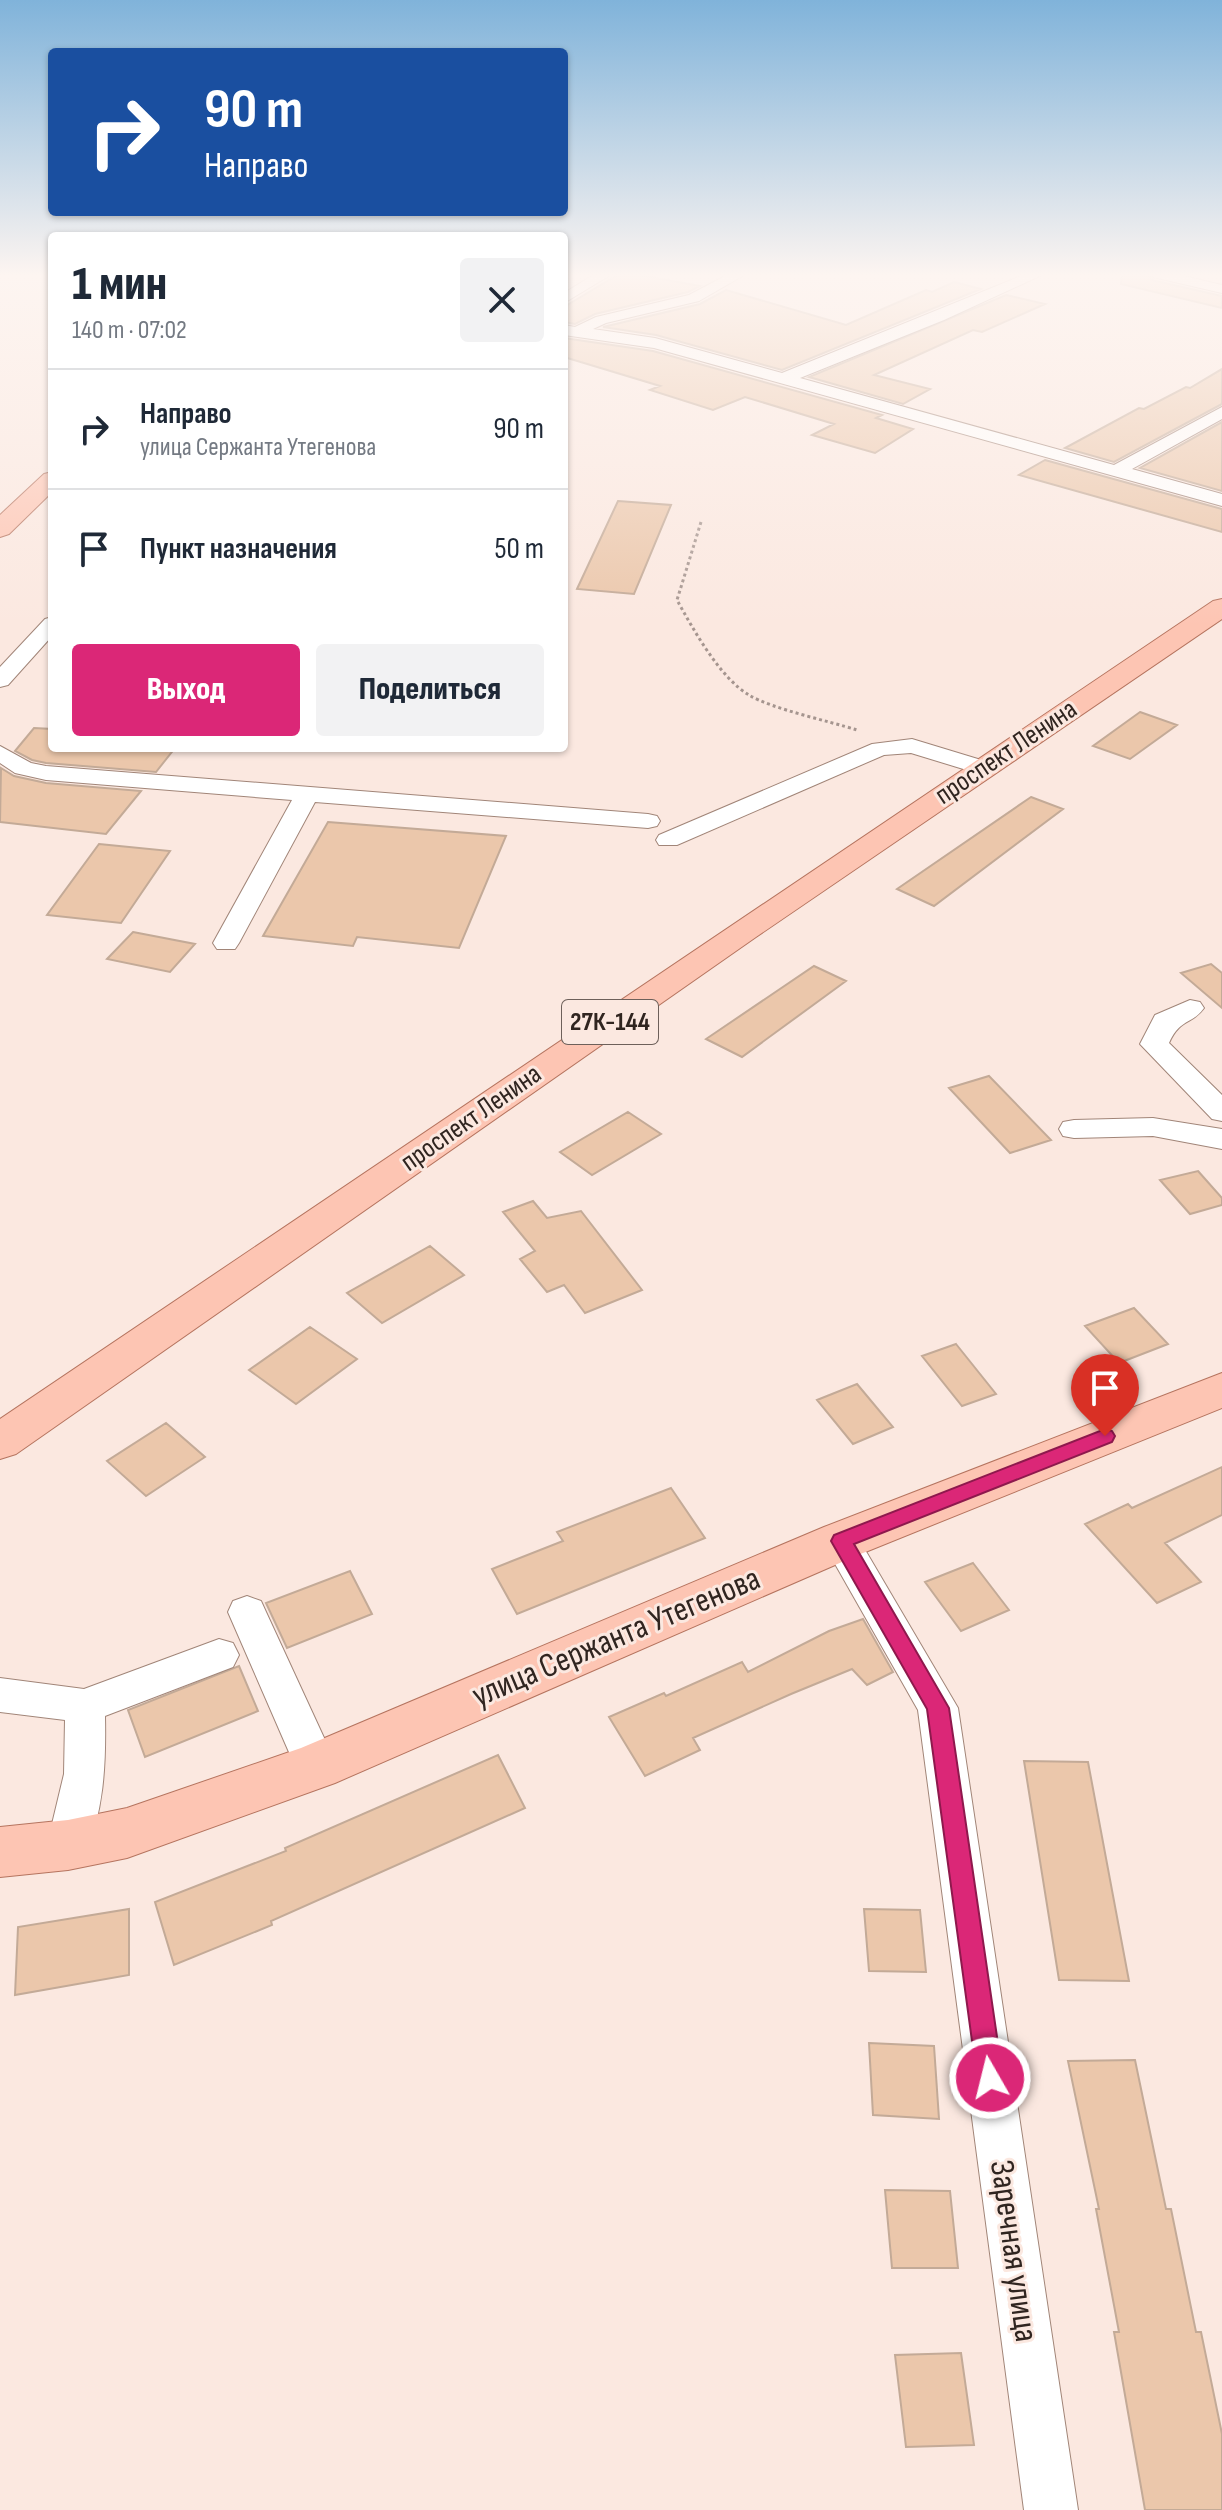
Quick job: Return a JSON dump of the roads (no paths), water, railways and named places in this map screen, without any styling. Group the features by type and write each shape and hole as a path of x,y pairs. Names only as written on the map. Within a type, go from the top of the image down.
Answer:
{"main road":[{"path":"0,529 48,483"},
{"name":"проспект Ленина","path":"0,1442 1222,607"},
{"name":"улица Сержанта Утегенова","path":"0,1852 68,1845 127,1833 316,1766 841,1541 1222,1390"}],"street":[{"path":"833,391 1222,500"},
{"path":"1118,470 1222,412"},
{"path":"0,680 48,627"},
{"path":"668,840 880,749 912,746 983,768"},
{"path":"0,753 23,768 46,773 648,821"},
{"path":"226,943 307,794"},
{"path":"1190,1008 1165,1021 1154,1044 1222,1112"},
{"path":"1074,1129 1153,1127 1222,1139"},
{"name":"Заречная улица","path":"841,1541 938,1708 1051,2510"},
{"path":"247,1612 316,1766"},
{"path":"0,1695 85,1706 219,1655"},
{"path":"68,1845 85,1774 85,1706"}]}
